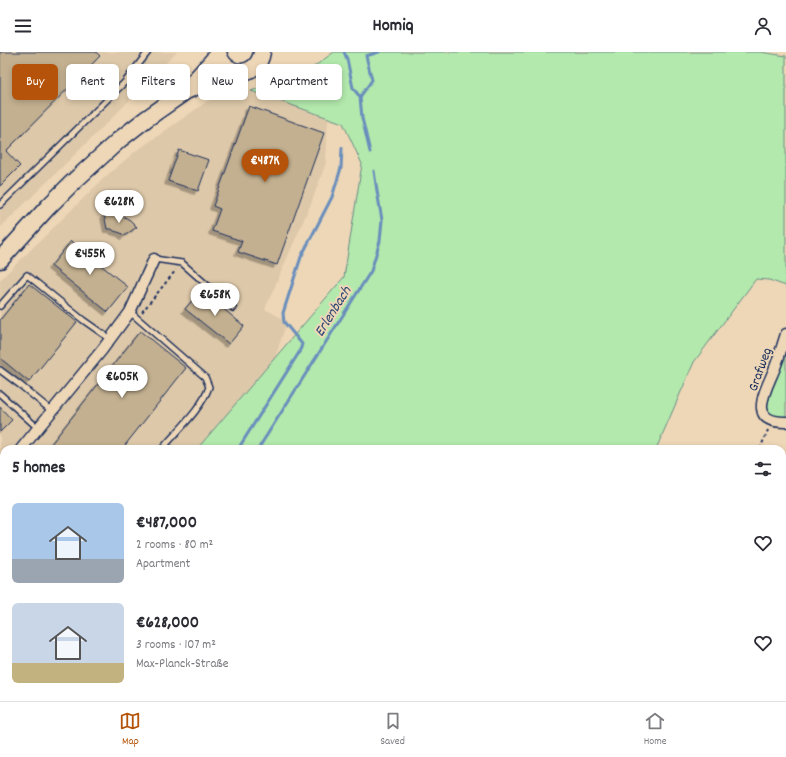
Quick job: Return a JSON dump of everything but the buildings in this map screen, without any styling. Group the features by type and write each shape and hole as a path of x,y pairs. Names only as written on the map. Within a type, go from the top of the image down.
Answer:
{"main road":[{"path":"218,52 223,64"},
{"path":"190,86 218,52"},
{"path":"248,70 256,65 263,53"},
{"path":"0,260 48,208 96,161 119,140 174,100"}],"street":[{"path":"24,445 130,312 154,259"},
{"name":"Grafweg","path":"772,421 763,414 761,408 762,401 786,334"},
{"path":"772,421 786,422"}],"lane":[{"path":"0,205 125,82 148,52"},
{"path":"154,259 182,263 233,308"},
{"path":"0,306 27,275 83,320 110,339"},
{"path":"130,312 205,376 209,387 206,396 198,408 166,445"},
{"path":"0,370 52,411"},
{"path":"0,394 38,428"}],"path":[{"path":"762,445 772,421"}],"shaded area":[{"path":"0,52 177,52 165,64 127,64 127,100 130,100 0,228"},
{"path":"256,89 256,100 328,100 326,163 312,201 265,309 287,321 275,358 200,445 0,445 0,280 105,177 136,151 209,100 248,100 248,92"}],"green space":[{"path":"334,52 760,52 786,56 786,286 769,280 756,279 694,362 658,445 200,445 344,277 362,164 343,123 277,100 342,100 342,64 318,64"},
{"path":"786,344 786,420 772,417 767,411 767,396"}],"waterway":[{"name":"Erlenbach","path":"344,52 347,59 353,88 360,97 362,118 370,152"},
{"path":"360,97 372,80 366,56 379,52"},
{"path":"241,445 300,351 302,344 284,322 283,313 301,257 332,197 341,168 342,148"},
{"name":"Erlenbach","path":"261,445 371,271 380,241 382,220 374,171"}]}
